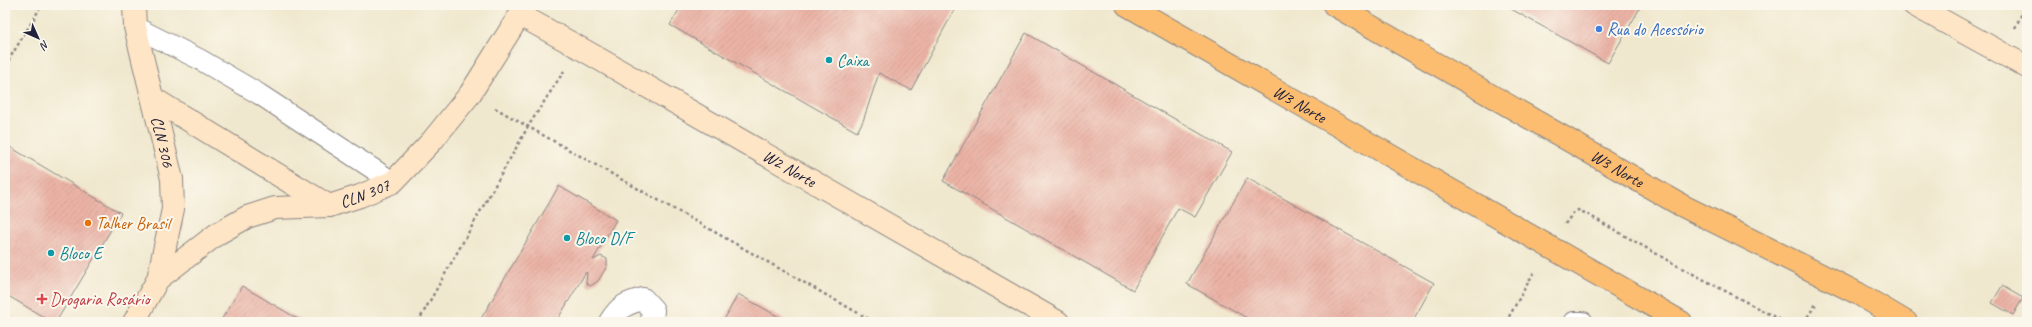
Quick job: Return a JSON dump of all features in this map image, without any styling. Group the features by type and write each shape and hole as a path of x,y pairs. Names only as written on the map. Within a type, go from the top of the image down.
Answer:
{"main road":[{"name":"W3 Norte","path":"1127,5 1549,245 1681,322"},
{"name":"W3 Norte","path":"1334,5 1681,205 1857,293 1906,322"}],"street":[{"name":"CLN 306","path":"134,5 136,27 172,179 173,209 158,279"},
{"path":"1914,5 2027,67"},
{"name":"W2 Norte","path":"523,10 580,48 1058,322"},
{"name":"CLN 307","path":"158,279 217,234 247,217 275,208 329,206 360,196 393,182 432,142 470,94 523,10"},
{"path":"154,99 329,206"},
{"path":"134,322 158,279"},
{"path":"610,322 617,311 629,302 643,299 652,310 652,322"}],"lane":[{"path":"136,27 198,59 259,94 393,182"},
{"path":"1574,322 1583,322"}],"path":[{"path":"5,66 42,5"},
{"path":"418,322 529,125 580,48"},
{"path":"470,94 529,125 874,322"},
{"path":"1506,322 1549,245 1573,213 1578,210 1784,322"}],"building":[{"name":"Caixa","path":"682,5 957,5 911,90 879,73 863,121 857,132 670,25"},
{"path":"1504,5 1635,5 1640,8 1608,63"},
{"path":"1026,33 1232,152 1195,217 1178,208 1133,290 943,181"},
{"name":"Bloco E","path":"10,147 121,213 56,322 52,322 5,294 5,155"},
{"path":"1247,178 1434,283 1412,322 1254,322 1187,284"},
{"name":"Bloco D/F","path":"559,186 616,220 593,260 601,256 607,259 607,266 598,281 590,286 586,283 586,272 556,322 479,322"},
{"path":"242,286 281,309 303,322 220,322"},
{"path":"2002,286 2023,298 2013,315 1992,303"},
{"path":"738,294 788,322 723,322"}],"place":[{"name":"Rua do Acessório","path":"1599,29"},
{"name":"Caixa","path":"829,60"},
{"name":"Talher Brasil","path":"88,223"},
{"name":"Bloco D/F","path":"567,238"},
{"name":"Bloco E","path":"51,253"},
{"name":"Drogaria Rosário","path":"42,299"}]}
